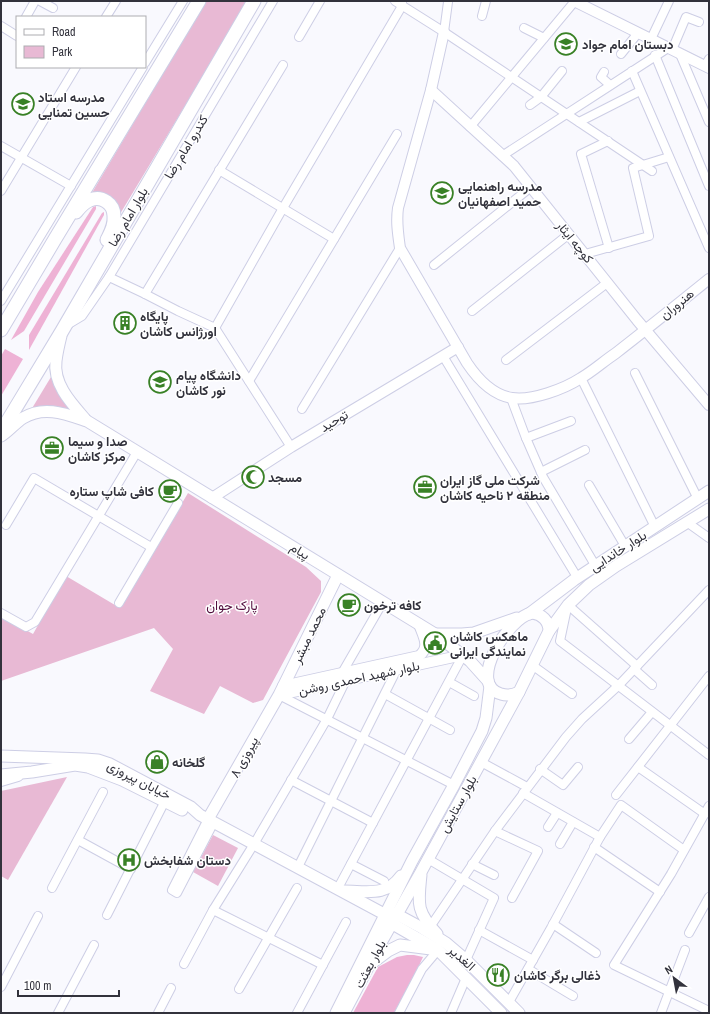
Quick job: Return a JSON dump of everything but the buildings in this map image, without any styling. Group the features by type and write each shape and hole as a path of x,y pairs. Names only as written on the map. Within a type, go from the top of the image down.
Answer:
{"main road":[{"path":"1,330 199,1"},
{"name":"بلوار امام رضا","path":"1,432 63,329 254,1"},
{"path":"55,239 85,203 98,198 109,203 114,215 114,224 84,293"},
{"path":"63,329 56,361 57,377 68,400 87,421"},
{"path":"1,436 25,417 43,411 62,412 87,421"},
{"name":"پیام","path":"87,421 419,624 463,655 497,693 511,695 519,692"},
{"name":"بلوار خاندایی","path":"526,615 577,577 709,491"},
{"name":"بلوار خاندایی","path":"532,666 549,631 568,605 589,585 604,574 709,509"},
{"name":"محمد مبشر","path":"281,690 338,575"},
{"path":"434,634 474,633 526,615 536,614 543,617 548,623 549,631"},
{"name":"بلوار ستایش","path":"391,917 412,861 454,786 482,731 486,718 490,660 495,649 510,628 526,615"},
{"name":"بلوار ستایش","path":"391,917 421,872 532,666"},
{"name":"پیروزی ۸","path":"208,819 281,690"},
{"name":"خیابان پیروزی","path":"1,756 85,759 110,764 170,795 208,819 391,917"},
{"name":"خیابان پیروزی","path":"1,775 75,765 88,767 122,780 189,813 208,819"},
{"path":"439,813 450,818"},
{"path":"340,889 383,891 398,881 412,861"},
{"path":"421,872 420,909 442,947"},
{"name":"الغدیر","path":"391,917 466,960 519,1013"},
{"name":"بلوار بعثت","path":"344,1013 369,966 391,917"},
{"name":"بلوار بعثت","path":"336,1013 391,917"},
{"path":"369,966 379,957 400,945 442,947"},
{"name":"الغدیر","path":"442,947 466,978 501,1013"},
{"path":"486,998 496,989"}],"street":[{"path":"27,16 35,1"},
{"path":"40,1 54,8"},
{"path":"146,62 183,1"},
{"name":"کندرو امام رضا","path":"63,329 82,316 109,277 273,1"},
{"path":"299,37 320,1"},
{"path":"395,1 402,3 652,171"},
{"path":"482,16 486,1"},
{"path":"470,127 575,1 673,50 708,65"},
{"path":"651,39 669,1"},
{"path":"107,16 115,2"},
{"path":"448,2 444,32 430,90 398,208 396,219 400,248 467,363 480,380 494,390 511,398 541,472 595,565"},
{"path":"216,328 283,208 402,3"},
{"path":"699,22 686,17 673,50 709,122"},
{"path":"1,26 16,34"},
{"path":"524,28 544,38"},
{"path":"621,54 638,33"},
{"path":"502,156 655,56 673,50"},
{"path":"655,56 709,186"},
{"path":"145,294 283,65"},
{"path":"1,191 72,68"},
{"path":"1,301 142,68"},
{"path":"530,105 541,97 562,71"},
{"path":"632,71 709,248"},
{"path":"604,72 601,77 610,85"},
{"name":"کوچه ایثار","path":"430,90 514,166 646,330 709,405"},
{"path":"579,122 640,91"},
{"path":"249,381 397,134"},
{"path":"608,142 580,154 609,248"},
{"path":"1,146 71,186"},
{"path":"585,254 649,236 633,168 644,166 669,156"},
{"path":"219,170 334,239"},
{"path":"434,264 531,187"},
{"path":"472,311 569,234"},
{"path":"302,409 400,248"},
{"path":"109,277 216,328 291,448"},
{"name":"هنروران","path":"511,398 522,399 534,397 557,390 581,378 646,330 709,279"},
{"path":"506,360 607,282"},
{"path":"10,286 23,292"},
{"name":"توحید","path":"212,498 291,448 458,347"},
{"path":"443,356 577,577"},
{"path":"635,373 698,499"},
{"path":"581,378 655,527"},
{"path":"526,438 571,421"},
{"path":"541,472 585,450"},
{"path":"1,613 26,627 35,622 137,452"},
{"path":"6,525 34,478 151,547"},
{"path":"589,485 625,546"},
{"path":"119,603 178,503"},
{"path":"688,523 709,538"},
{"path":"430,926 495,831 540,769 578,723 618,685 709,590"},
{"path":"184,964 213,910 254,844 327,719 343,677 383,602"},
{"path":"568,605 635,667 652,685"},
{"path":"568,605 560,642 709,755"},
{"name":"بلوار شهید احمدی روشن","path":"281,690 366,672 419,656 426,648 419,624"},
{"path":"340,889 351,864 463,655"},
{"name":"بلوار شهید احمدی روشن","path":"366,672 397,669 463,655"},
{"path":"532,666 572,694"},
{"path":"298,867 397,669"},
{"path":"616,795 709,676"},
{"path":"449,682 474,696"},
{"path":"281,690 327,719 454,786"},
{"path":"385,694 450,730"},
{"path":"629,739 652,712"},
{"path":"481,762 557,812 600,837"},
{"path":"540,769 563,785 578,767"},
{"path":"638,767 705,814"},
{"path":"1,781 32,772"},
{"path":"291,780 373,823"},
{"path":"52,888 103,792"},
{"path":"107,915 165,802"},
{"path":"509,1002 594,847 620,805 684,850"},
{"path":"709,806 660,892 614,964 709,1011"},
{"path":"548,827 557,812"},
{"path":"174,891 208,819"},
{"path":"560,844 573,822"},
{"path":"495,831 538,851 512,898"},
{"path":"78,840 131,869"},
{"path":"594,847 660,892"},
{"path":"428,859 494,898 466,960"},
{"path":"351,864 384,881"},
{"path":"472,864 494,875"},
{"path":"240,989 297,888"},
{"path":"688,933 709,897"},
{"path":"213,910 323,965"},
{"path":"1,987 38,916"},
{"path":"297,1013 346,922"},
{"path":"553,924 596,953"},
{"path":"479,930 533,960"},
{"path":"58,1013 94,945"},
{"path":"399,1013 422,969 442,947"},
{"path":"661,1013 685,950"},
{"path":"528,969 573,996"},
{"path":"451,1013 466,978"},
{"path":"158,1013 171,988"}],"green space":[{"path":"206,1 248,1 120,214 90,196"},
{"path":"54,372 75,411 31,410"},
{"name":"پارک جوان","path":"188,493 306,567 321,581 321,592 263,700 253,703 220,686 204,714 150,691 173,649 154,628 1,681 1,616 33,634 66,576 120,608"},
{"path":"67,777 8,880 1,876 1,791"},
{"path":"213,835 238,848 218,886 193,872"}],"shaded area":[{"path":"96,206 96,209 24,331 11,340 38,292 93,207"},
{"path":"104,212 104,215 29,350 29,335"},
{"path":"5,349 23,359 1,396 1,356"},
{"path":"407,955 423,957 397,1013 353,1013 378,967 397,957"}],"place":[{"name":"دبستان امام جواد","path":"566,44"},
{"name":"مدرسه استاد حسین تمنایی","path":"23,104"},
{"name":"مدرسه راهنمایی حمید اصفهانیان","path":"442,193"},
{"name":"پایگاه اورژانس کاشان","path":"125,323"},
{"name":"دانشگاه پیام نور کاشان","path":"160,382"},
{"name":"صدا و سیما مرکز کاشان","path":"52,448"},
{"name":"مسجد","path":"253,477"},
{"name":"شرکت ملی گاز ایران منطقه ۲ ناحیه کاشان","path":"425,487"},
{"name":"کافی شاپ ستاره","path":"170,491"},
{"name":"کافه ترخون","path":"349,605"},
{"name":"ماهکس کاشان نمایندگی ایرانی","path":"435,643"},
{"name":"گلخانه","path":"157,762"},
{"name":"دستان شفابخش","path":"129,860"},
{"name":"ذغالی برگر کاشان","path":"498,975"}]}
